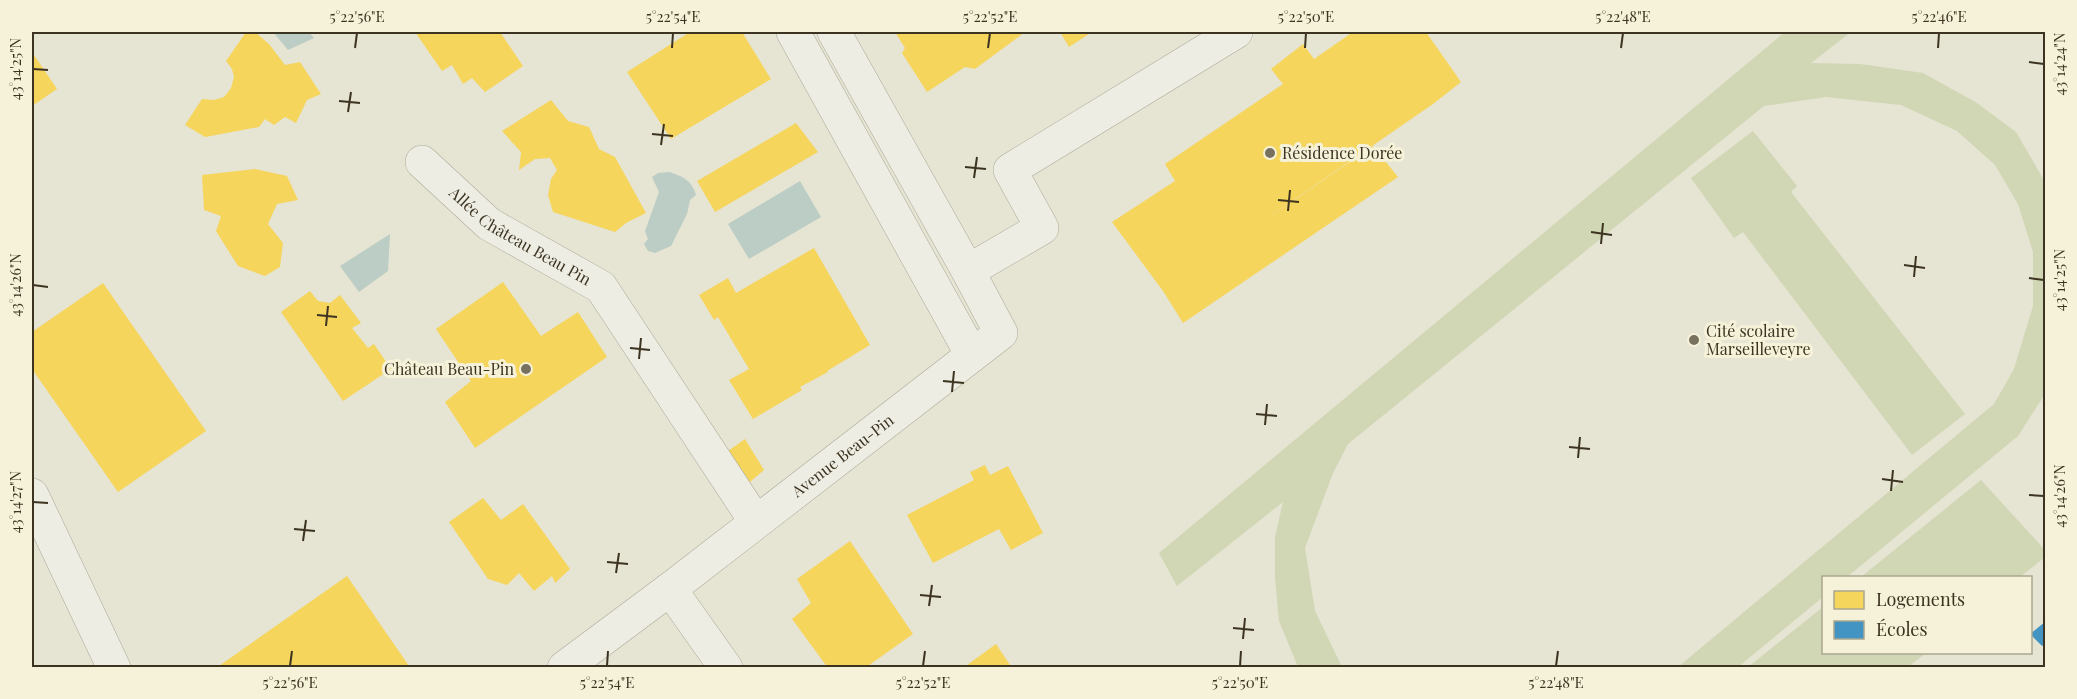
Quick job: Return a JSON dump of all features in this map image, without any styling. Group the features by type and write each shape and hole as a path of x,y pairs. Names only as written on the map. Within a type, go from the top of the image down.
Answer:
{"street":[{"path":"793,32 972,355"},
{"name":"Avenue Beau-Pin","path":"564,668 1001,333 834,32"},
{"path":"968,271 1042,228 1010,170 1236,32"},
{"name":"Allée Château Beau Pin","path":"422,162 489,224 601,287 756,522"},
{"path":"32,495 114,668"},
{"path":"670,589 726,668"}],"green space":[{"path":"1785,32 1851,32 1811,63 1860,64 1923,73 1977,103 2016,132 2045,182 2045,394 2018,436 1848,576 1822,576 1822,598 1738,667 1678,667 1994,404 2014,369 2033,306 2033,252 2018,204 1995,165 1957,131 1901,105 1826,97 1764,106 1348,444 1333,473 1305,548 1315,611 1342,667 1298,667 1279,621 1275,578 1275,537 1283,502 1177,586 1159,553"},
{"path":"1753,131 1797,186 1791,192 1965,414 1912,455 1743,232 1734,238 1691,178"},
{"path":"1981,480 2045,550 2045,557 2021,576 1862,576"},
{"path":"1822,608 1822,654 1925,654 1908,667 1748,667"}],"shaded area":[{"path":"273,32 309,32 314,38 288,50"},
{"path":"669,172 686,179 696,195 690,200 687,214 671,246 655,253 648,251 644,244 648,239 645,231 659,192 652,177 658,173"},
{"path":"800,181 821,217 749,259 728,224"},
{"path":"390,234 388,271 359,292 340,266"}],"building: Logements":[{"path":"246,32 255,32 269,44 285,65 300,62 321,94 307,100 296,123 285,117 274,125 265,119 259,127 205,137 185,125 202,99 214,100 224,97 231,88 234,77 226,61"},
{"path":"415,32 500,32 523,66 485,92 472,78 463,84 452,65 442,71"},
{"path":"690,32 742,32 771,79 671,139 627,72"},
{"path":"895,32 1025,32 975,69 965,67 927,92 902,53 905,48"},
{"path":"1060,32 1092,32 1069,47"},
{"name":"Résidence Dorée","path":"1353,32 1426,32 1461,82 1433,104 1253,228 1373,146 1398,177 1183,323 1163,291 1112,222 1175,181 1165,164 1283,84 1271,69 1303,44 1314,59"},
{"path":"32,52 57,89 32,106"},
{"path":"551,100 568,121 589,127 599,149 615,157 646,213 626,223 615,232 553,212 548,195 551,179 557,170 550,158 535,159 519,170 521,152 502,131"},
{"path":"796,123 818,152 715,212 697,181"},
{"path":"255,169 287,176 298,200 277,204 268,224 283,243 280,267 265,276 238,266 216,231 221,216 204,210 202,175"},
{"path":"814,248 870,345 800,387 802,390 753,419 729,380 749,369 718,317 714,320 699,295 728,278 736,293"},
{"name":"Château Beau-Pin","path":"503,282 541,336 578,312 607,357 475,448 445,402 471,381 436,329"},
{"path":"103,283 206,431 118,492 32,369 32,332"},
{"path":"310,291 318,301 330,303 340,295 361,323 352,328 368,348 374,344 391,369 343,401 281,312"},
{"path":"745,439 764,470 750,482 728,451"},
{"path":"985,465 990,475 1008,466 1043,533 1011,550 999,529 933,563 907,515 974,480 970,472"},
{"path":"483,498 501,520 523,504 570,569 555,583 552,576 534,591 519,573 507,585 488,579 449,522"},
{"path":"850,541 913,634 865,668 828,668 792,619 811,603 797,579"},
{"path":"347,576 409,666 406,668 216,668"},
{"path":"996,644 1012,668 963,668"}],"building: Écoles":[{"path":"2046,621 2046,643 2042,646 2032,636 2032,632"}],"place":[{"name":"Résidence Dorée","path":"1270,153"},
{"name":"Cité scolaire Marseilleveyre","path":"1694,340"},
{"name":"Château Beau-Pin","path":"526,369"}]}
